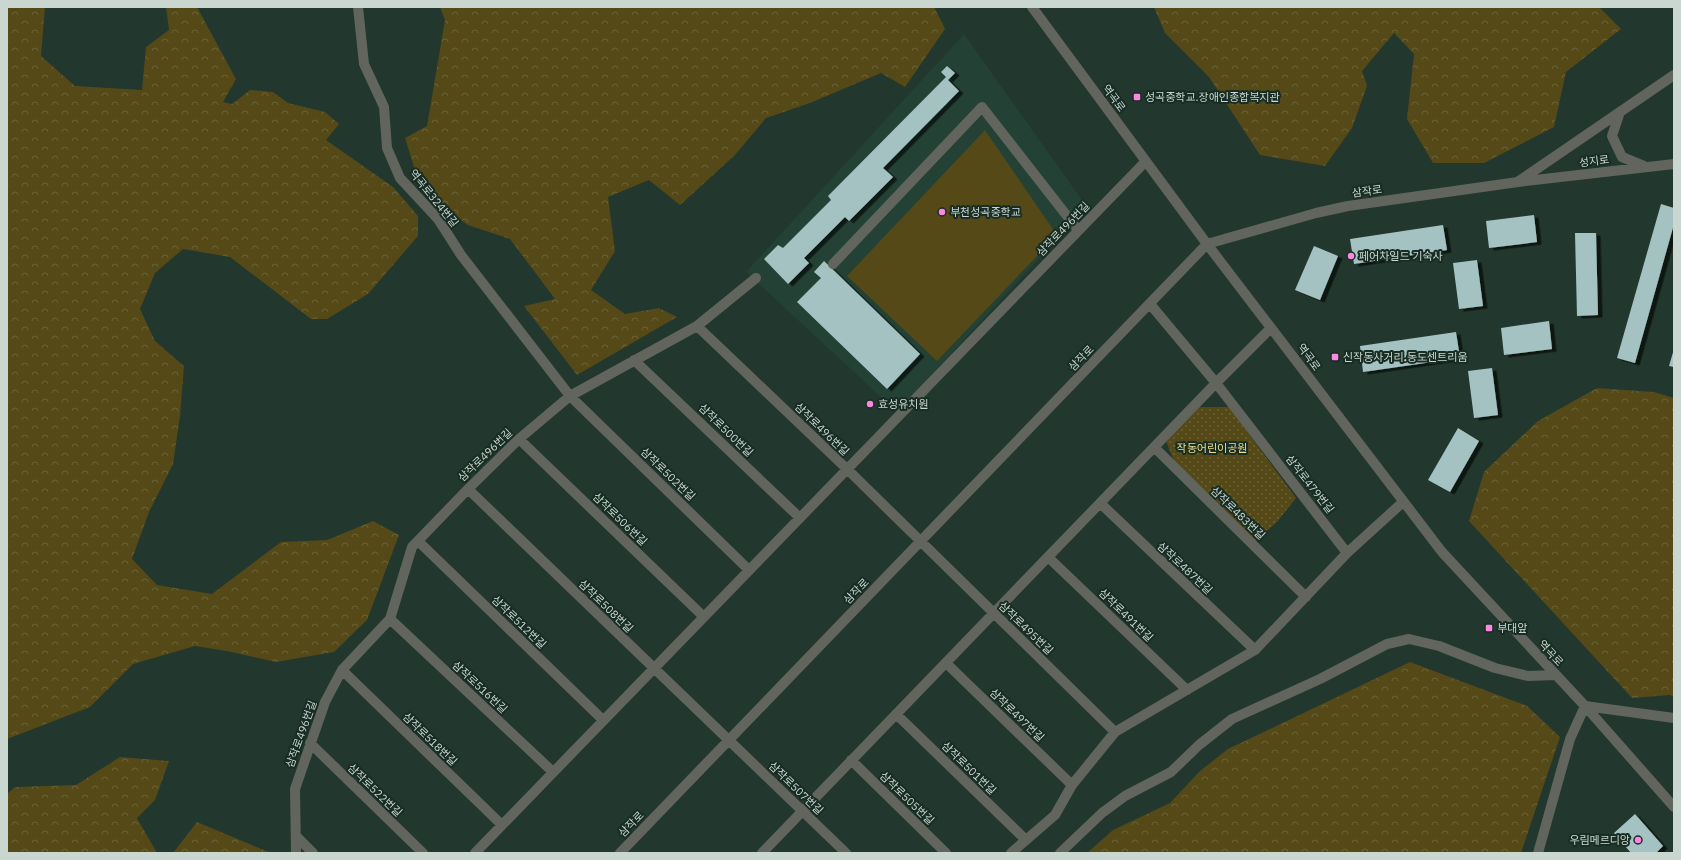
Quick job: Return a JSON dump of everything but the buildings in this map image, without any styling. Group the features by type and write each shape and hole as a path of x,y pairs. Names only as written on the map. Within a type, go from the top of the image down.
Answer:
{"street":[{"name":"역곡로324번길","path":"358,7 364,64 384,107 387,148 400,178 438,219 461,255 570,396"},
{"name":"역곡로","path":"1032,7 1207,244 1442,552 1585,706 1674,807"},
{"name":"삼작로","path":"620,853 1207,244 1316,213 1348,206 1518,182 1674,75"},
{"path":"833,264 982,107 1078,230"},
{"path":"1620,112 1612,136 1622,157 1646,167"},
{"name":"삼작로496번길","path":"847,469 1146,161"},
{"name":"성지로","path":"1518,182 1674,164"},
{"path":"697,326 756,278"},
{"name":"삼작로479번길","path":"1150,304 1216,383 1348,553"},
{"name":"삼작로496번길","path":"296,853 295,789 325,702 342,670 390,619 412,547 519,439 570,396 697,326 847,469 920,542"},
{"path":"762,853 1216,383 1272,328"},
{"name":"삼작로500번길","path":"634,360 800,518"},
{"name":"삼작로502번길","path":"570,396 750,570"},
{"name":"삼작로506번길","path":"519,439 704,617"},
{"name":"삼작로483번길","path":"1154,448 1306,597"},
{"path":"476,853 847,469"},
{"name":"삼작로508번길","path":"468,489 654,669 730,740"},
{"path":"1011,853 1055,815 1072,785 1115,732 1255,650 1348,553 1403,502"},
{"name":"삼작로487번길","path":"1100,503 1255,650"},
{"name":"삼작로512번길","path":"418,541 603,720"},
{"name":"삼작로495번길","path":"920,542 1115,732"},
{"name":"삼작로491번길","path":"1048,557 1187,690"},
{"name":"삼작로516번길","path":"390,619 553,772"},
{"path":"1060,853 1102,813 1125,796 1171,772 1199,745 1232,719 1320,679 1387,644 1398,640 1415,640 1439,646 1495,668 1528,676 1556,675"},
{"name":"삼작로497번길","path":"946,663 1072,785"},
{"name":"삼작로518번길","path":"342,670 502,825"},
{"path":"1538,853 1570,738 1585,706 1674,718"},
{"name":"삼작로501번길","path":"896,714 1026,840"},
{"name":"삼작로507번길","path":"730,740 846,853"},
{"name":"삼작로522번길","path":"310,743 423,853"},
{"name":"삼작로505번길","path":"851,760 946,853"},
{"path":"296,836 313,853"}],"shaded area":[{"path":"964,34 1087,207 897,412 746,272"}],"green space":[{"path":"7,7 45,7 41,56 75,86 142,90 146,47 169,30 166,7 197,7 236,79 223,102 232,104 250,90 273,92 288,103 325,112 339,124 326,140 393,187 418,216 418,236 368,294 327,319 311,319 230,257 183,249 155,273 140,309 155,341 184,366 180,416 173,464 149,512 132,559 157,585 212,594 281,542 327,540 373,521 399,535 367,620 334,652 276,662 227,651 195,646 133,664 90,707 7,739"},
{"path":"440,7 934,7 945,29 905,87 881,73 810,103 766,118 735,155 680,205 649,180 608,197 615,251 591,290 625,314 659,308 677,317 577,375 524,306 555,299 510,239 468,225 422,192 405,138 427,126 445,20"},
{"path":"1154,7 1599,7 1621,29 1566,72 1554,127 1484,163 1433,163 1407,119 1414,54 1394,33 1362,71 1367,86 1352,128 1325,166 1260,155 1209,77 1165,33"},
{"path":"985,130 1057,235 937,361 847,276"},
{"path":"1597,388 1654,392 1674,398 1674,697 1670,695 1632,698 1469,521 1484,472 1538,421"},
{"name":"작동어린이공원","path":"1198,407 1229,407 1296,498 1277,522 1254,542 1176,466 1166,441"},
{"path":"1410,662 1527,706 1560,737 1521,853 1087,853 1113,830 1170,803 1200,771 1228,749"},
{"path":"120,757 169,761 155,800 137,818 157,853 7,853 7,794 15,787 76,785"},
{"path":"197,822 271,853 173,853"}],"place":[{"name":"성곡중학교.장애인종합복지관","path":"1137,97"},
{"name":"부천성곡중학교","path":"942,212"},
{"name":"페어차일드 기숙사","path":"1351,256"},
{"name":"신작동사거리.동도센트리움","path":"1335,357"},
{"name":"효성유치원","path":"870,404"},
{"name":"부대앞","path":"1489,628"},
{"name":"우림메르디앙","path":"1638,840"}]}
